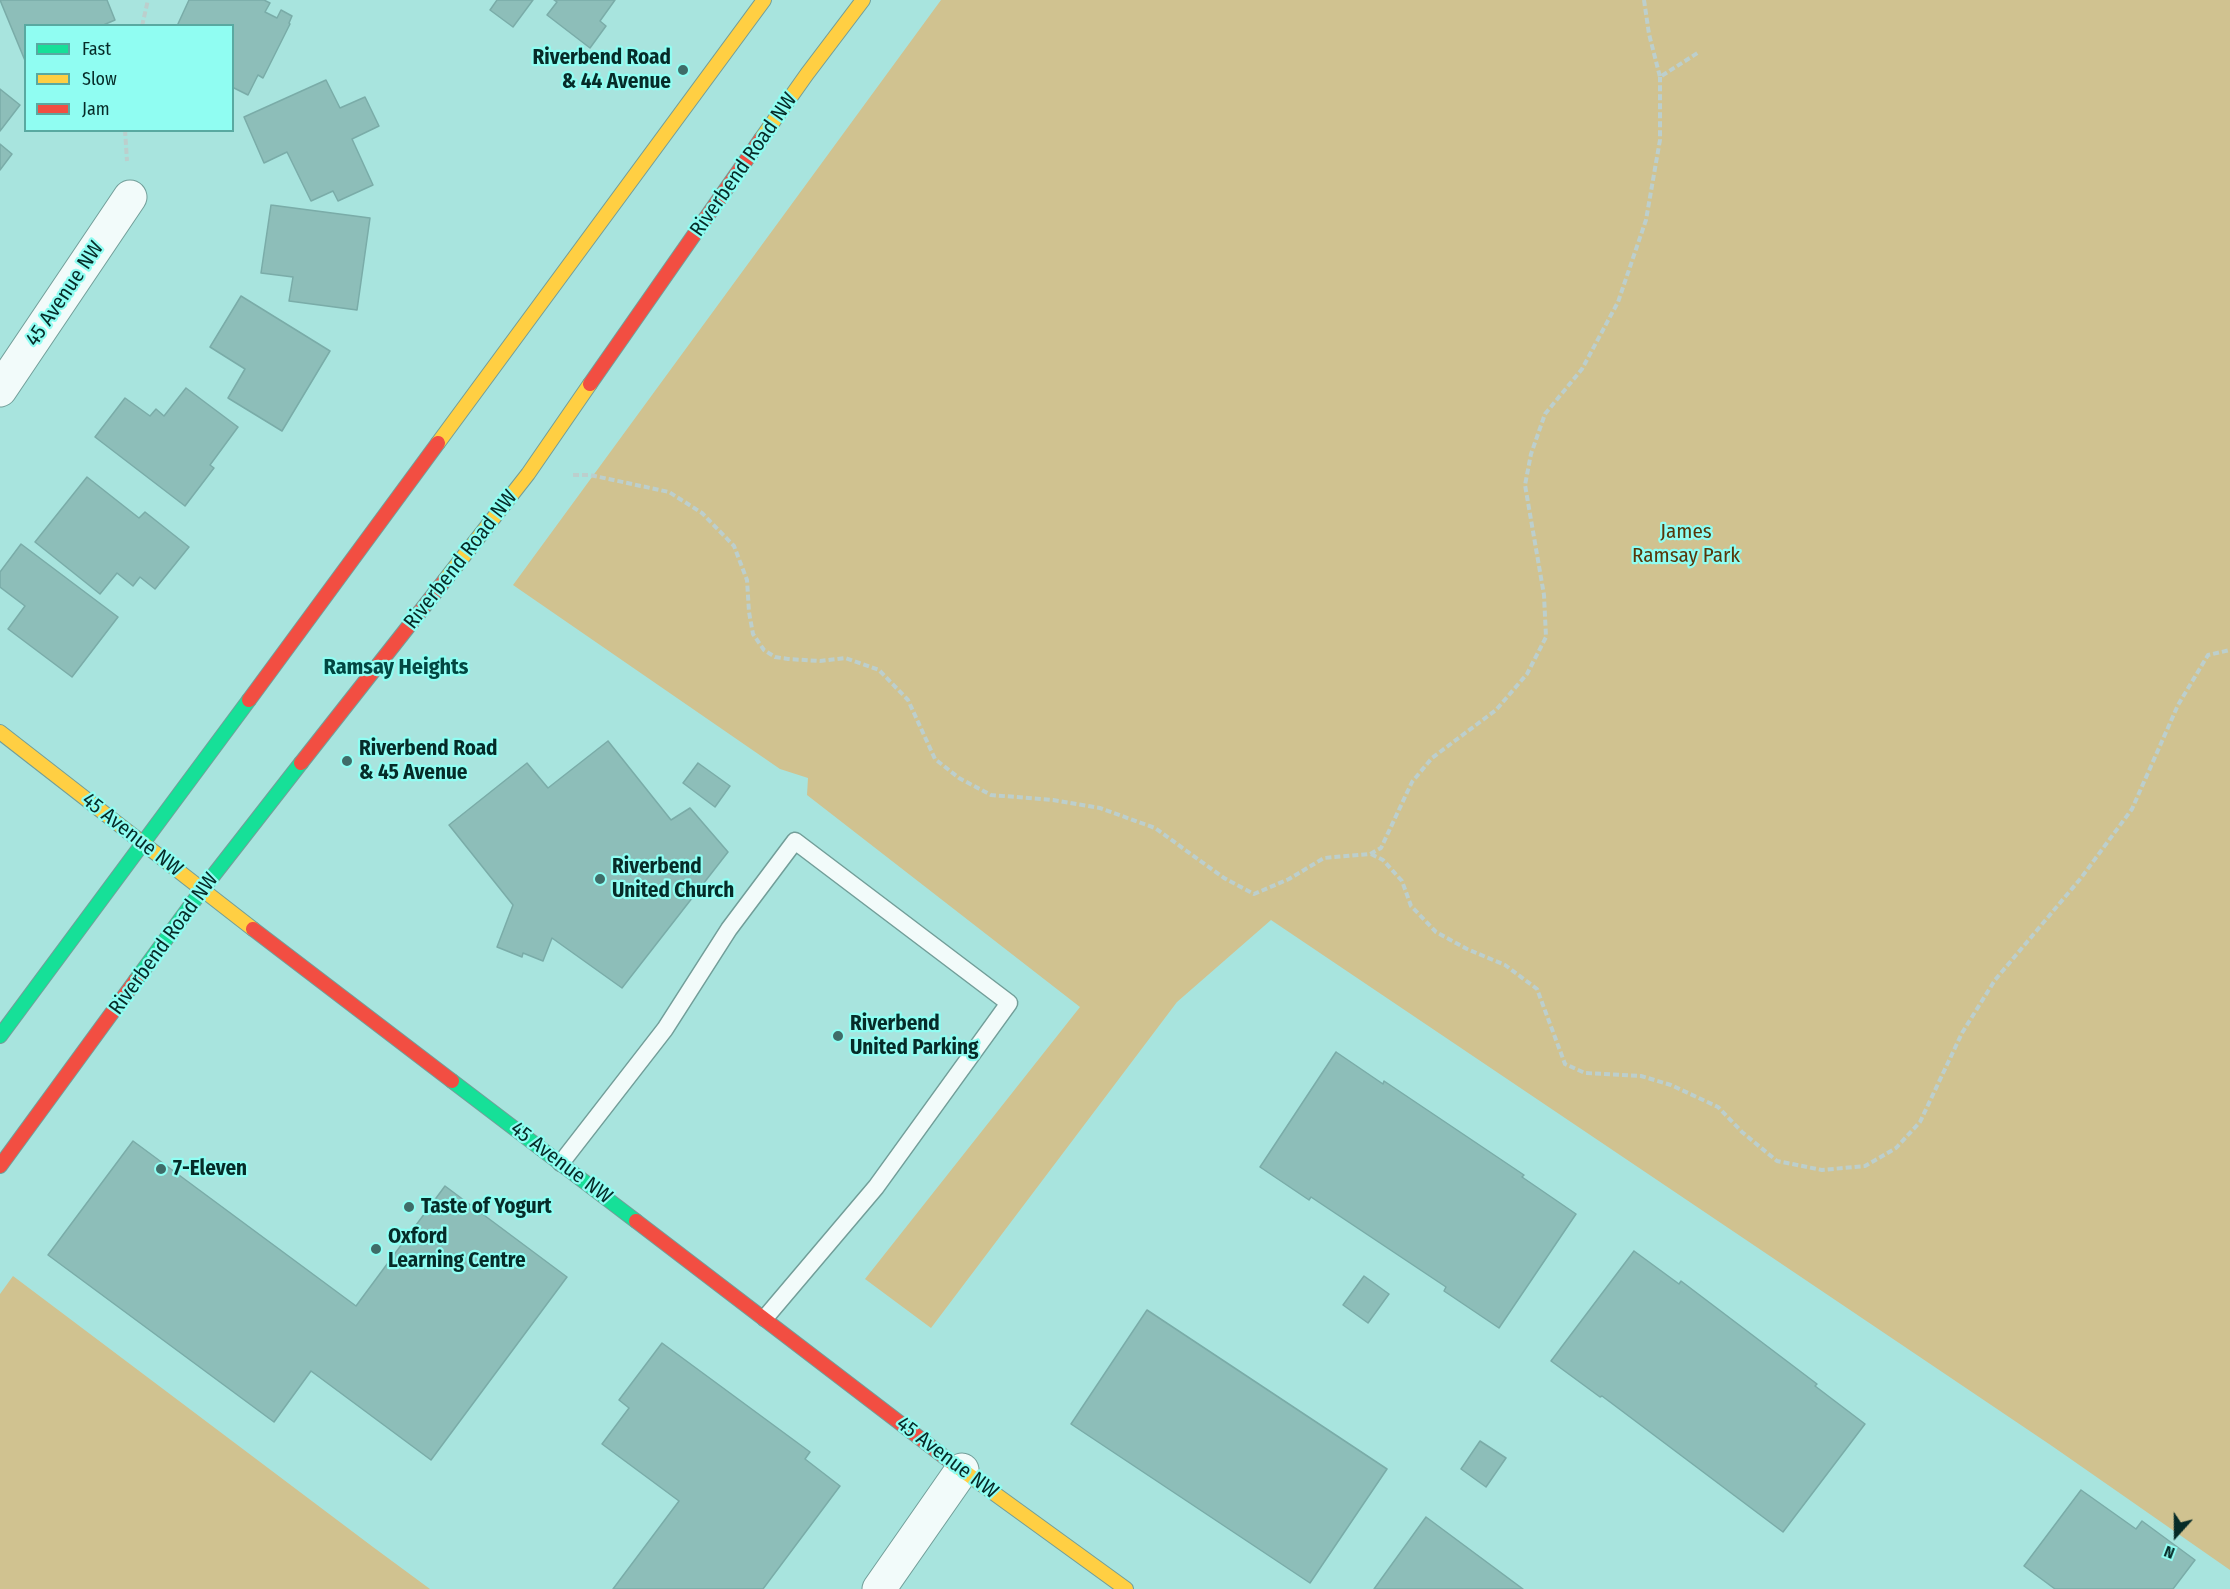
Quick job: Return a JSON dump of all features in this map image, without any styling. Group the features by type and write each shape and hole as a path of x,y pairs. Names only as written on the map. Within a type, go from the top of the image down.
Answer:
{"street":[{"path":"0,1036 764,0"},
{"name":"Riverbend Road NW","path":"0,1166 202,890 528,474 801,84 863,0"},
{"name":"45 Avenue NW","path":"0,390 130,197"},
{"name":"45 Avenue NW","path":"0,732 202,890 962,1470 1126,1589"},
{"path":"879,1589 962,1470"}],"lane":[{"path":"561,1163 665,1029 729,929 795,841 1009,1003 876,1187 765,1318"}],"path":[{"path":"142,24 148,0"},
{"path":"528,474 590,475 669,492 702,513 734,546 747,580 753,634 764,650 776,657 788,659 820,661 845,658 879,670 908,700 935,759 959,778 991,795 1053,800 1100,808 1155,828 1224,878 1254,894 1289,879 1324,858 1370,854 1381,848 1412,782 1432,758 1496,710 1527,674 1546,637 1544,595 1525,485 1531,453 1545,414 1582,369 1618,302 1646,220 1660,140 1660,77 1649,34 1644,0"},
{"path":"1660,77 1699,52"},
{"path":"1370,854 1383,860 1402,881 1411,906 1436,932 1467,949 1505,965 1537,989 1565,1064 1584,1073 1641,1076 1671,1085 1718,1107 1742,1132 1777,1161 1822,1170 1865,1166 1896,1148 1920,1122 1962,1033 1995,980 2081,878 2132,809 2178,705 2208,655 2230,650"}],"green space":[{"name":"James Ramsay Park","path":"941,0 2230,0 2230,1570 2052,1446 1271,920 1177,1002 931,1328 865,1279 1080,1007 807,795 808,778 780,769 513,585"},
{"path":"13,1276 430,1589 0,1589 0,1294"}],"building":[{"path":"0,0 107,0 115,20 106,24 24,24 24,58"},
{"path":"189,0 264,0 270,3 265,12 277,18 281,10 292,16 263,78 258,75 248,95 234,88 234,24 178,24"},
{"path":"497,0 533,0 513,27 490,10"},
{"path":"554,0 615,0 600,21 606,26 590,48 547,15 557,2"},
{"path":"326,80 340,108 365,97 379,126 352,139 373,185 338,201 333,191 311,201 287,152 264,163 244,117"},
{"path":"0,89 20,105 0,131"},
{"path":"0,144 12,154 0,170"},
{"path":"271,205 370,218 357,310 289,301 293,277 261,273"},
{"path":"241,296 330,351 282,431 228,398 245,369 210,347"},
{"path":"186,388 238,427 210,465 214,468 185,506 95,437 125,398 150,416 156,409 164,416"},
{"path":"87,477 139,518 145,512 189,547 155,589 140,577 133,586 117,573 100,594 35,542"},
{"path":"21,544 118,617 72,677 8,629 25,606 0,587 0,572"},
{"name":"Riverbend United Church","path":"608,741 671,820 690,808 728,852 622,988 552,938 543,961 523,953 522,957 497,947 513,905 449,825 527,763 548,788"},
{"path":"698,763 730,786 715,807 683,783"},
{"path":"1336,1052 1383,1084 1384,1081 1524,1175 1522,1177 1576,1214 1499,1328 1444,1291 1446,1287 1311,1197 1309,1200 1260,1167"},
{"path":"133,1141 356,1306 445,1186 567,1277 431,1460 311,1371 274,1422 48,1255"},
{"path":"1634,1251 1679,1284 1681,1281 1817,1384 1815,1386 1865,1424 1783,1532 1602,1396 1600,1397 1551,1361"},
{"path":"1364,1276 1389,1294 1368,1323 1343,1305"},
{"path":"1147,1310 1387,1469 1310,1583 1071,1424"},
{"path":"662,1343 810,1452 805,1459 840,1486 763,1589 613,1589 679,1501 602,1444 629,1408 619,1400"},
{"path":"1480,1441 1506,1458 1486,1487 1461,1469"},
{"path":"2081,1490 2136,1529 2142,1521 2195,1560 2173,1589 2055,1589 2024,1566"},
{"path":"1426,1517 1523,1589 1374,1589"}],"traffic: fast":[{"path":"0,1036 249,700"},
{"path":"136,980 202,890 301,763"},
{"path":"452,1081 636,1221"}],"traffic: slow":[{"path":"438,443 764,0"},
{"path":"761,139 863,0"},
{"path":"445,580 528,474 590,384"},
{"path":"0,732 253,929"},
{"path":"951,1462 1126,1589"}],"traffic: jam":[{"path":"590,384 761,139"},
{"path":"249,700 438,443"},
{"path":"301,763 445,580"},
{"path":"253,929 452,1081"},
{"path":"0,1166 136,980"},
{"path":"636,1221 951,1462"}],"place":[{"name":"Riverbend Road & 44 Avenue","path":"683,70"},
{"name":"Riverbend Road & 45 Avenue","path":"347,761"},
{"name":"Riverbend United Church","path":"600,879"},
{"name":"Riverbend United Parking","path":"838,1036"},
{"name":"7-Eleven","path":"161,1169"},
{"name":"Taste of Yogurt","path":"409,1207"},
{"name":"Oxford Learning Centre","path":"376,1249"}],"district":[{"name":"Ramsay Heights","path":"396,668"}]}
